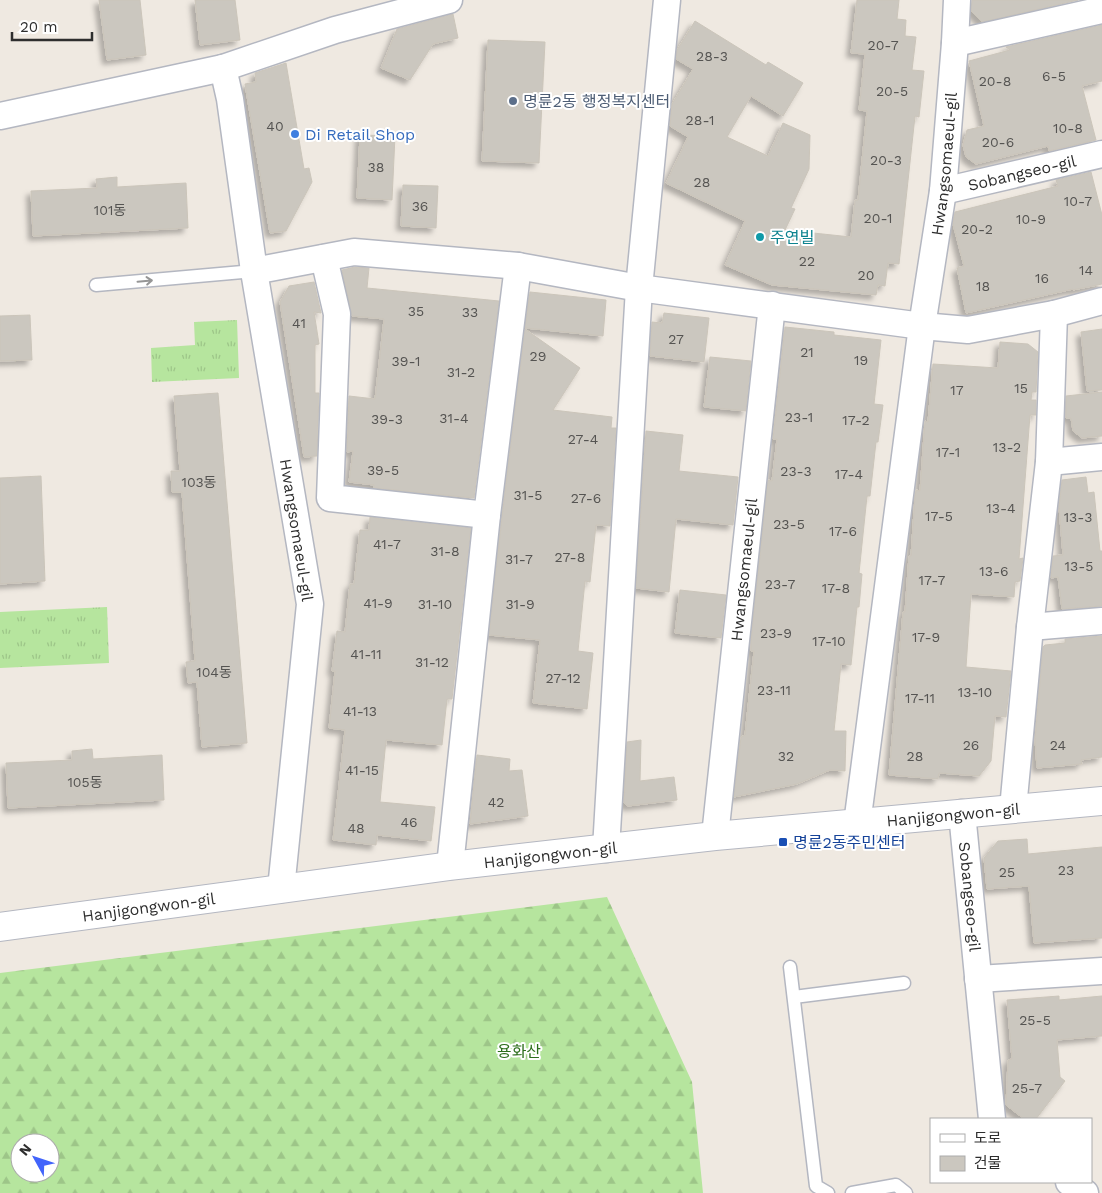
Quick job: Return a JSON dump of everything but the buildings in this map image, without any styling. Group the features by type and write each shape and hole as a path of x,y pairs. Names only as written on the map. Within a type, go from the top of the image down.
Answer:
{"street":[{"path":"0,116 223,68 335,30 449,0"},
{"path":"606,849 639,288 667,0"},
{"name":"Hwangsomaeul-gil","path":"857,824 922,326 942,191 957,0"},
{"path":"955,43 1102,10"},
{"name":"Hwangsomaeul-gil","path":"223,68 230,99 254,271 310,604 281,890"},
{"name":"Sobangseo-gil","path":"942,191 1102,154"},
{"path":"254,271 354,252 518,266 639,288 922,326 968,330 1054,314 1102,301"},
{"path":"324,258 337,314 330,498 487,514"},
{"path":"450,866 487,514 518,266"},
{"name":"Hwangsomaeul-gil","path":"715,836 772,305"},
{"path":"1013,809 1030,627 1049,462 1054,314"},
{"path":"1049,462 1102,457"},
{"path":"1030,627 1102,621"},
{"name":"Hanjigongwon-gil","path":"0,927 450,866 715,836 1102,801"},
{"name":"Sobangseo-gil","path":"962,813 992,1118"},
{"path":"978,979 1102,970"},
{"path":"1070,1183 1085,1193"}],"lane":[{"path":"96,286 254,271"},
{"path":"790,967 816,1186 828,1193"},
{"path":"794,997 904,983"},
{"path":"852,1193 896,1186 906,1193"}],"green space":[{"path":"237,320 239,378 152,382 151,348 195,345 194,322"},
{"path":"107,607 109,663 0,668 0,612"},
{"name":"용화산","path":"607,897 692,1082 703,1193 0,1193 0,973"}],"place":[{"name":"명륜2동 행정복지센터","path":"513,101"},
{"name":"Di Retail Shop","path":"295,134"},
{"name":"주연빌","path":"760,237"},
{"name":"명륜2동주민센터","path":"783,842"}]}
